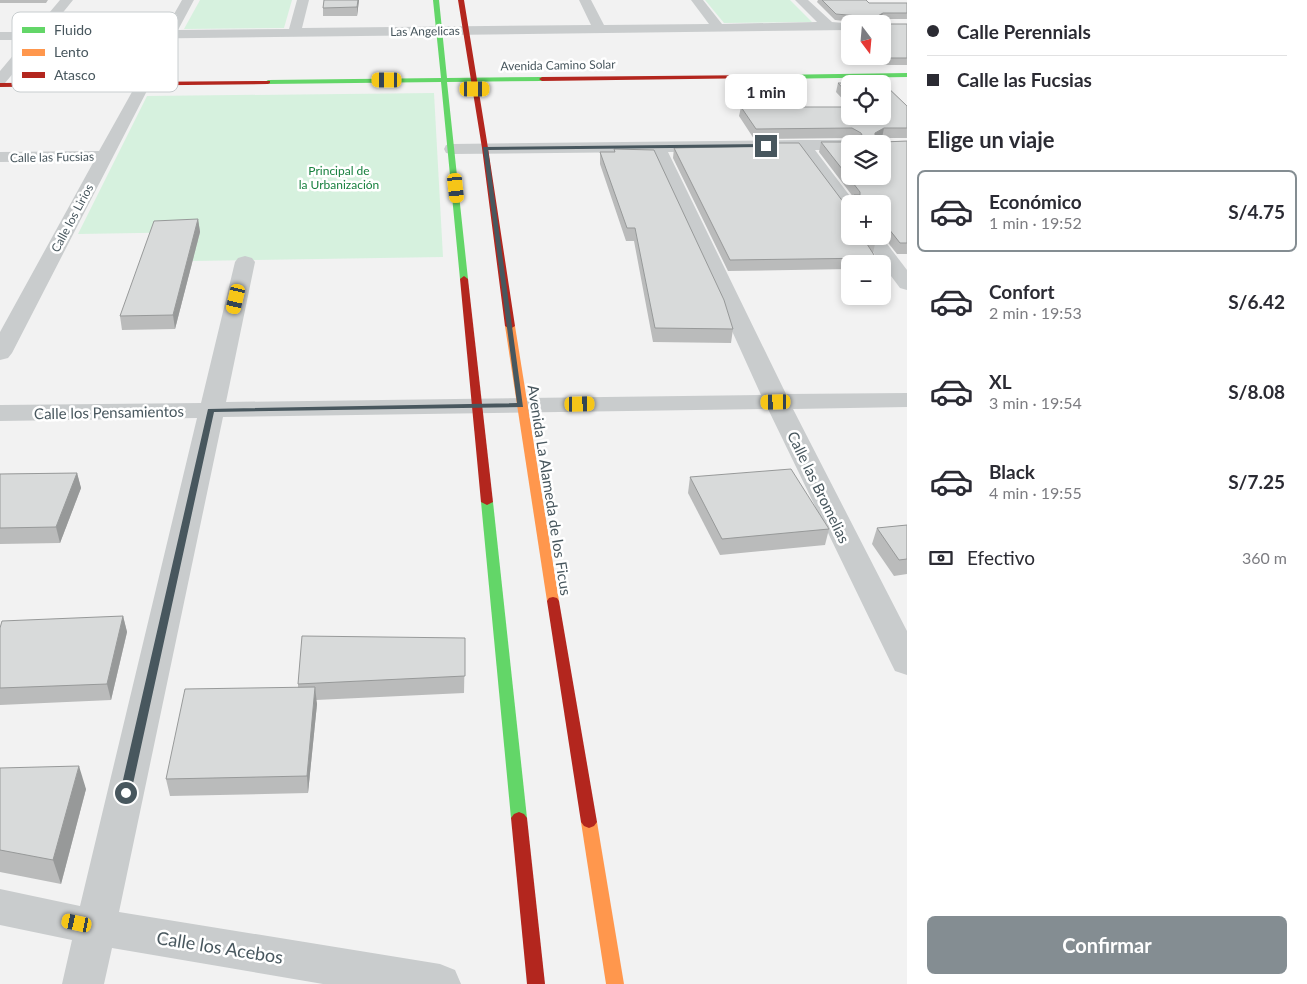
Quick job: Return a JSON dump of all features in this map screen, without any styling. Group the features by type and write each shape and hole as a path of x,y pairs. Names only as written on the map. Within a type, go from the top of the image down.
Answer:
{"street":[{"path":"56,12 66,0"},
{"path":"178,18 188,0"},
{"path":"295,32 304,0"},
{"path":"436,0 536,984"},
{"name":"Avenida La Alameda de los Ficus","path":"461,0 485,148 521,406 614,984"},
{"path":"585,0 599,29"},
{"path":"697,0 718,27"},
{"path":"801,0 828,26"},
{"name":"Las Angelicas","path":"178,34 841,26"},
{"path":"0,80 12,65"},
{"name":"Avenida Camino Solar","path":"475,84 907,75"},
{"name":"Avenida Camino Solar","path":"178,88 444,84 841,85"},
{"path":"891,84 907,84"},
{"name":"Avenida Camino Solar","path":"0,94 47,92"},
{"name":"Calle los Lirios","path":"0,353 139,92"},
{"path":"802,145 841,196"},
{"path":"452,149 841,145"},
{"name":"Calle las Bromelias","path":"657,147 776,402 907,663"},
{"name":"Calle las Fucsias","path":"0,157 105,156"},
{"path":"878,245 907,284"},
{"path":"82,984 210,410 245,262"},
{"name":"Calle los Pensamientos","path":"0,413 907,400"},
{"name":"Calle los Acebos","path":"0,907 96,927 440,984"}],"green space":[{"path":"200,0 292,0 284,28 184,29"},
{"path":"705,0 790,0 812,22 724,23"},
{"name":"Principal de la Urbanización","path":"434,93 443,257 192,261 200,232 78,234 147,96"}],"building":[{"path":"324,0 358,0 357,7 323,8"},
{"path":"822,0 866,0 869,3 907,3 907,13 883,13 880,15 836,14"},
{"path":"891,24 907,24 907,58 891,58"},
{"path":"891,91 907,106 907,128 884,128 875,133 875,135 862,135 852,128 756,129 741,107 841,107 841,125 891,125"},
{"path":"907,141 907,243 900,243 891,232 891,195 860,195 855,185 891,185 891,142"},
{"path":"821,142 841,142 841,168"},
{"path":"765,143 799,143 841,199 841,245 868,245 874,255 841,255 841,258 730,260 674,148 767,146"},
{"path":"614,149 654,150 724,300 733,329 655,328 635,228 627,228 600,152 615,152"},
{"path":"198,219 173,315 120,316 154,221"},
{"path":"791,469 829,529 722,539 690,477"},
{"path":"77,473 56,527 0,528 0,474"},
{"path":"907,525 907,559 899,560 877,528"},
{"path":"123,616 107,684 0,688 0,628 2,621"},
{"path":"302,636 465,638 465,676 298,684"},
{"path":"315,687 307,776 166,779 185,689"},
{"path":"79,766 53,860 0,850 0,768"}],"traffic: fast":[{"path":"436,0 464,279"},
{"path":"771,77 907,75"},
{"path":"268,82 542,79"},
{"path":"487,502 519,818"}],"traffic: slow":[{"path":"510,326 553,601"},
{"path":"589,822 615,984"}],"traffic: jam":[{"path":"461,0 485,148 510,326"},
{"path":"542,79 771,77"},
{"path":"178,83 268,82"},
{"path":"0,85 12,85"},
{"path":"464,279 487,502"},
{"path":"553,601 589,822"},
{"path":"519,818 536,984"}],"route":[{"path":"126,793 210,410 521,406 485,148 766,146"}]}
